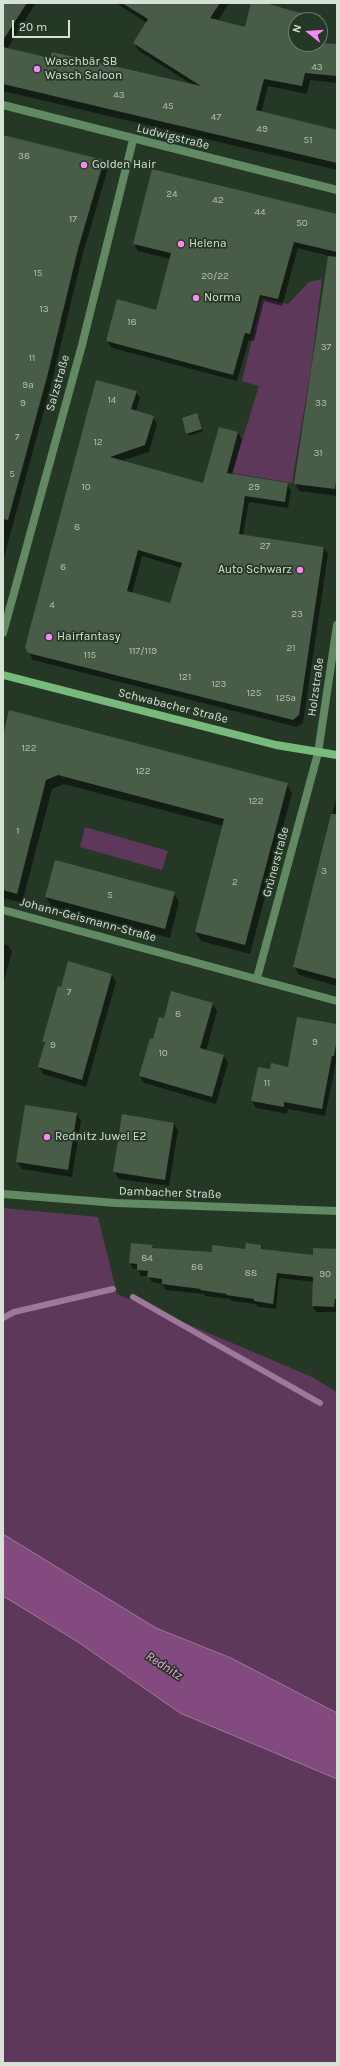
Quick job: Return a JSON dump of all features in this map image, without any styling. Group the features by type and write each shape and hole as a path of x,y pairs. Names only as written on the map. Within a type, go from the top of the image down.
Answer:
{"main road":[{"name":"Schwabacher Straße","path":"3,675 276,745 337,756"}],"street":[{"name":"Ludwigstraße","path":"3,106 337,190"},
{"name":"Salzstraße","path":"3,633 82,345 134,140"},
{"name":"Holzstraße","path":"318,753 337,626"},
{"name":"Grünerstraße","path":"256,978 318,753"},
{"name":"Johann-Geismann-Straße","path":"3,910 256,978"},
{"path":"256,978 337,1001"},
{"name":"Dambacher Straße","path":"3,1194 116,1203 337,1210"}],"shaded area":[{"path":"322,279 311,368 292,483 232,473 259,386 242,381 262,298 288,304 309,282"},
{"path":"85,827 168,851 162,870 80,847"},
{"path":"3,1208 98,1217 117,1294 312,1377 337,1392 337,2063 3,2063"}],"water":[{"name":"Rednitz","path":"3,1534 156,1628 231,1658 337,1713 337,1779 180,1713 78,1642 3,1596"}],"building":[{"path":"3,3 27,3 3,40"},
{"path":"122,3 220,3 210,18 245,27 251,3 266,3 296,12 288,12 288,52 328,52 328,43 337,44 337,76 305,73 302,86 264,79 256,110 337,130 337,163 3,84 3,47 50,58 52,52 201,86 133,43 148,19"},
{"path":"3,135 104,160 78,249 47,377 8,520 3,519"},
{"path":"152,169 337,214 337,252 294,242 278,299 260,295 250,334 245,333 233,375 106,341 117,299 156,310 171,253 133,244"},
{"path":"328,256 337,257 337,475 335,489 294,484"},
{"path":"96,380 137,391 131,409 154,416 145,445 110,457 203,483 219,427 238,432 227,473 288,483 285,502 245,496 239,534 324,547 299,715 293,720 28,653 25,647","holes":["138,550 182,563 170,603 127,591"]},
{"path":"197,413 202,429 186,434 182,418"},
{"path":"9,710 288,783 245,945 195,932 224,819 58,775 46,780 17,894 3,890 3,735"},
{"path":"331,814 337,814 337,979 293,967"},
{"path":"55,860 175,892 165,929 45,897"},
{"path":"68,961 112,974 82,1080 38,1067 45,1042 42,1042 58,986 61,987"},
{"path":"171,991 213,1003 200,1048 224,1055 212,1097 139,1076 150,1038 153,1039 159,1017 164,1018"},
{"path":"297,1017 337,1024 337,1038 334,1056 332,1056 322,1109 284,1102 284,1107 251,1101 258,1067 270,1069 271,1063 288,1067"},
{"name":"Rednitz Juwel E2","path":"25,1105 77,1113 68,1170 16,1162"},
{"path":"122,1114 174,1123 165,1180 113,1172"},
{"path":"131,1243 153,1245 152,1248 212,1252 212,1245 245,1249 246,1243 261,1245 261,1249 313,1255 313,1248 337,1249 337,1299 335,1299 334,1307 312,1306 313,1277 277,1273 273,1304 254,1301 254,1299 200,1290 201,1289 162,1284 162,1279 147,1277 148,1271 137,1270 137,1264 129,1263"}],"waterway":[{"path":"3,1318 14,1312 113,1289"},
{"path":"133,1297 320,1403"}],"place":[{"name":"Waschbär SB Wasch Saloon","path":"37,69"},
{"name":"Golden Hair","path":"84,165"},
{"name":"Helena","path":"181,244"},
{"name":"Norma","path":"196,298"},
{"name":"Auto Schwarz","path":"300,570"},
{"name":"Hairfantasy","path":"49,637"},
{"name":"Rednitz Juwel E2","path":"47,1137"}]}
